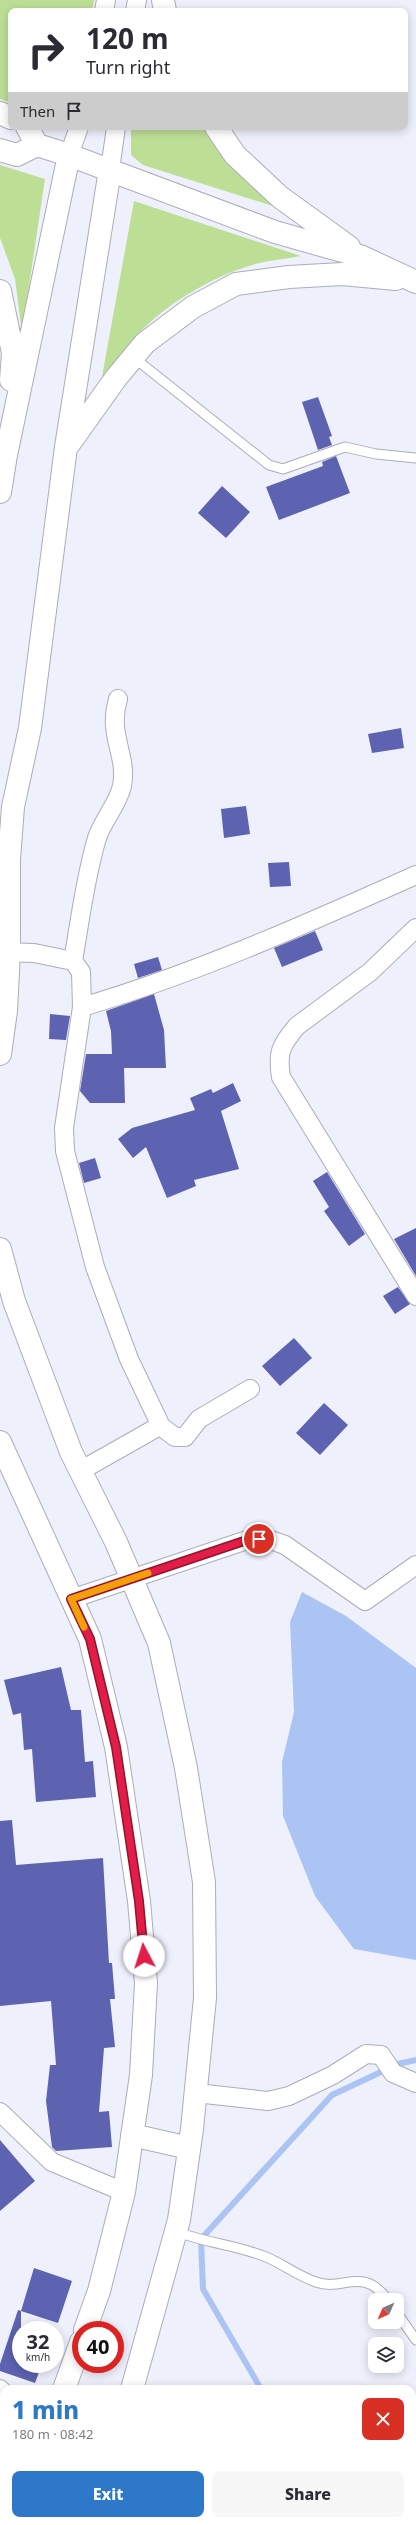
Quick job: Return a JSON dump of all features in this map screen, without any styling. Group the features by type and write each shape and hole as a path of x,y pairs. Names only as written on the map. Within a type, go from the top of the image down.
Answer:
{"street":[{"path":"0,492 6,455 69,155 78,130"},
{"path":"0,1054 6,1011 5,952 13,807 30,728 66,447 116,130"},
{"path":"218,130 235,155 280,197 360,256"},
{"path":"0,150 17,155 32,136 69,155 275,232 360,256 413,281"},
{"path":"66,447 144,343 193,307 236,284 290,277 342,274 413,281"},
{"path":"0,291 12,353 6,455"},
{"path":"73,961 97,838 122,788 123,771 114,729 113,715 118,699"},
{"path":"82,1007 120,996 223,960 416,875"},
{"path":"416,928 370,972 297,1026 288,1037 278,1058 281,1077 416,1296"},
{"path":"5,952 34,953 73,961 81,972 82,1007 74,1072 64,1128 65,1151 72,1183 95,1267 129,1359 158,1416 158,1425"},
{"path":"0,1249 14,1302 71,1452 132,1579 158,1643 186,1768 204,1882 205,1998 189,2148 175,2231 133,2385"},
{"path":"158,1425 175,1437 185,1437 199,1420 250,1389"},
{"path":"80,1471 158,1425"},
{"path":"0,1442 90,1639 116,1747 139,1901 146,1983 141,2075 124,2192 99,2291 88,2321"},
{"path":"71,1599 250,1539 268,1539 285,1545 365,1601 414,1571"},
{"path":"196,2093 268,2101 289,2096 333,2075 366,2054 381,2055 393,2073 416,2083"},
{"path":"0,2112 52,2162 124,2192"},
{"path":"132,2135 189,2148"},
{"path":"65,2385 72,2367"}],"lane":[{"path":"133,357 269,465 277,468 283,469 346,447 376,454 416,458"},
{"path":"175,2231 196,2239 266,2257 317,2283 328,2284 364,2282 375,2286 382,2293"},
{"path":"404,2323 416,2340"}],"green space":[{"path":"0,0 94,0 93,8 8,8 8,102 0,99"},
{"path":"131,130 212,130 292,212 143,165 131,155"},
{"path":"0,165 45,179 22,333 15,279 0,238"},
{"path":"134,201 301,256 255,264 221,277 187,295 156,317 142,330 122,352 101,382"}],"water":[{"path":"302,1592 346,1616 416,1668 416,1960 354,1949 315,1896 283,1816 282,1762 294,1712 290,1622"}],"building":[{"path":"318,397 332,436 329,437 332,445 318,450 302,402"},
{"path":"336,456 350,493 279,520 266,487 323,466 322,462"},
{"path":"222,486 250,512 226,538 198,513"},
{"path":"401,728 404,748 372,753 368,734"},
{"path":"246,806 250,834 224,838 221,809"},
{"path":"289,862 291,886 270,887 268,863"},
{"path":"315,931 323,950 282,967 274,948"},
{"path":"158,957 162,970 138,978 134,964"},
{"path":"154,994 164,1030 166,1068 124,1068 125,1103 90,1103 80,1091 86,1054 112,1054 111,1031 106,1011"},
{"path":"50,1014 70,1016 66,1040 49,1039"},
{"path":"233,1083 241,1101 221,1111 239,1169 194,1180 196,1186 167,1198 146,1147 133,1158 118,1139 132,1128 195,1110 190,1098 211,1089 213,1093"},
{"path":"95,1158 101,1178 84,1183 79,1163"},
{"path":"327,1172 365,1234 349,1246 324,1211 329,1207 313,1181"},
{"path":"416,1228 416,1276 394,1239"},
{"path":"398,1287 410,1304 395,1314 383,1296"},
{"path":"294,1338 312,1358 280,1386 262,1366"},
{"path":"324,1403 348,1425 320,1455 296,1433"},
{"path":"61,1667 71,1710 81,1710 85,1762 93,1761 96,1797 36,1802 32,1749 24,1750 21,1713 13,1715 4,1680"},
{"path":"12,1820 16,1865 103,1858 109,1963 112,1963 115,1999 110,1999 115,2047 104,2048 99,2112 109,2111 112,2147 56,2151 52,2147 46,2101 50,2065 56,2065 51,2001 0,2006 0,1821"},
{"path":"0,2140 35,2181 0,2211"},
{"path":"34,2268 72,2281 59,2321 52,2321 21,2311"},
{"path":"18,2310 21,2311 21,2321 14,2321"},
{"path":"12,2328 12,2373 39,2373 35,2383 0,2371 0,2364"}],"waterway":[{"path":"259,2385 203,2289 201,2239 332,2095 398,2064 416,2060"}],"slow traffic":[{"path":"84,1627 71,1599 148,1573"}],"route":[{"path":"144,1956 139,1901 116,1747 90,1639 71,1599 250,1539 259,1539"}]}
